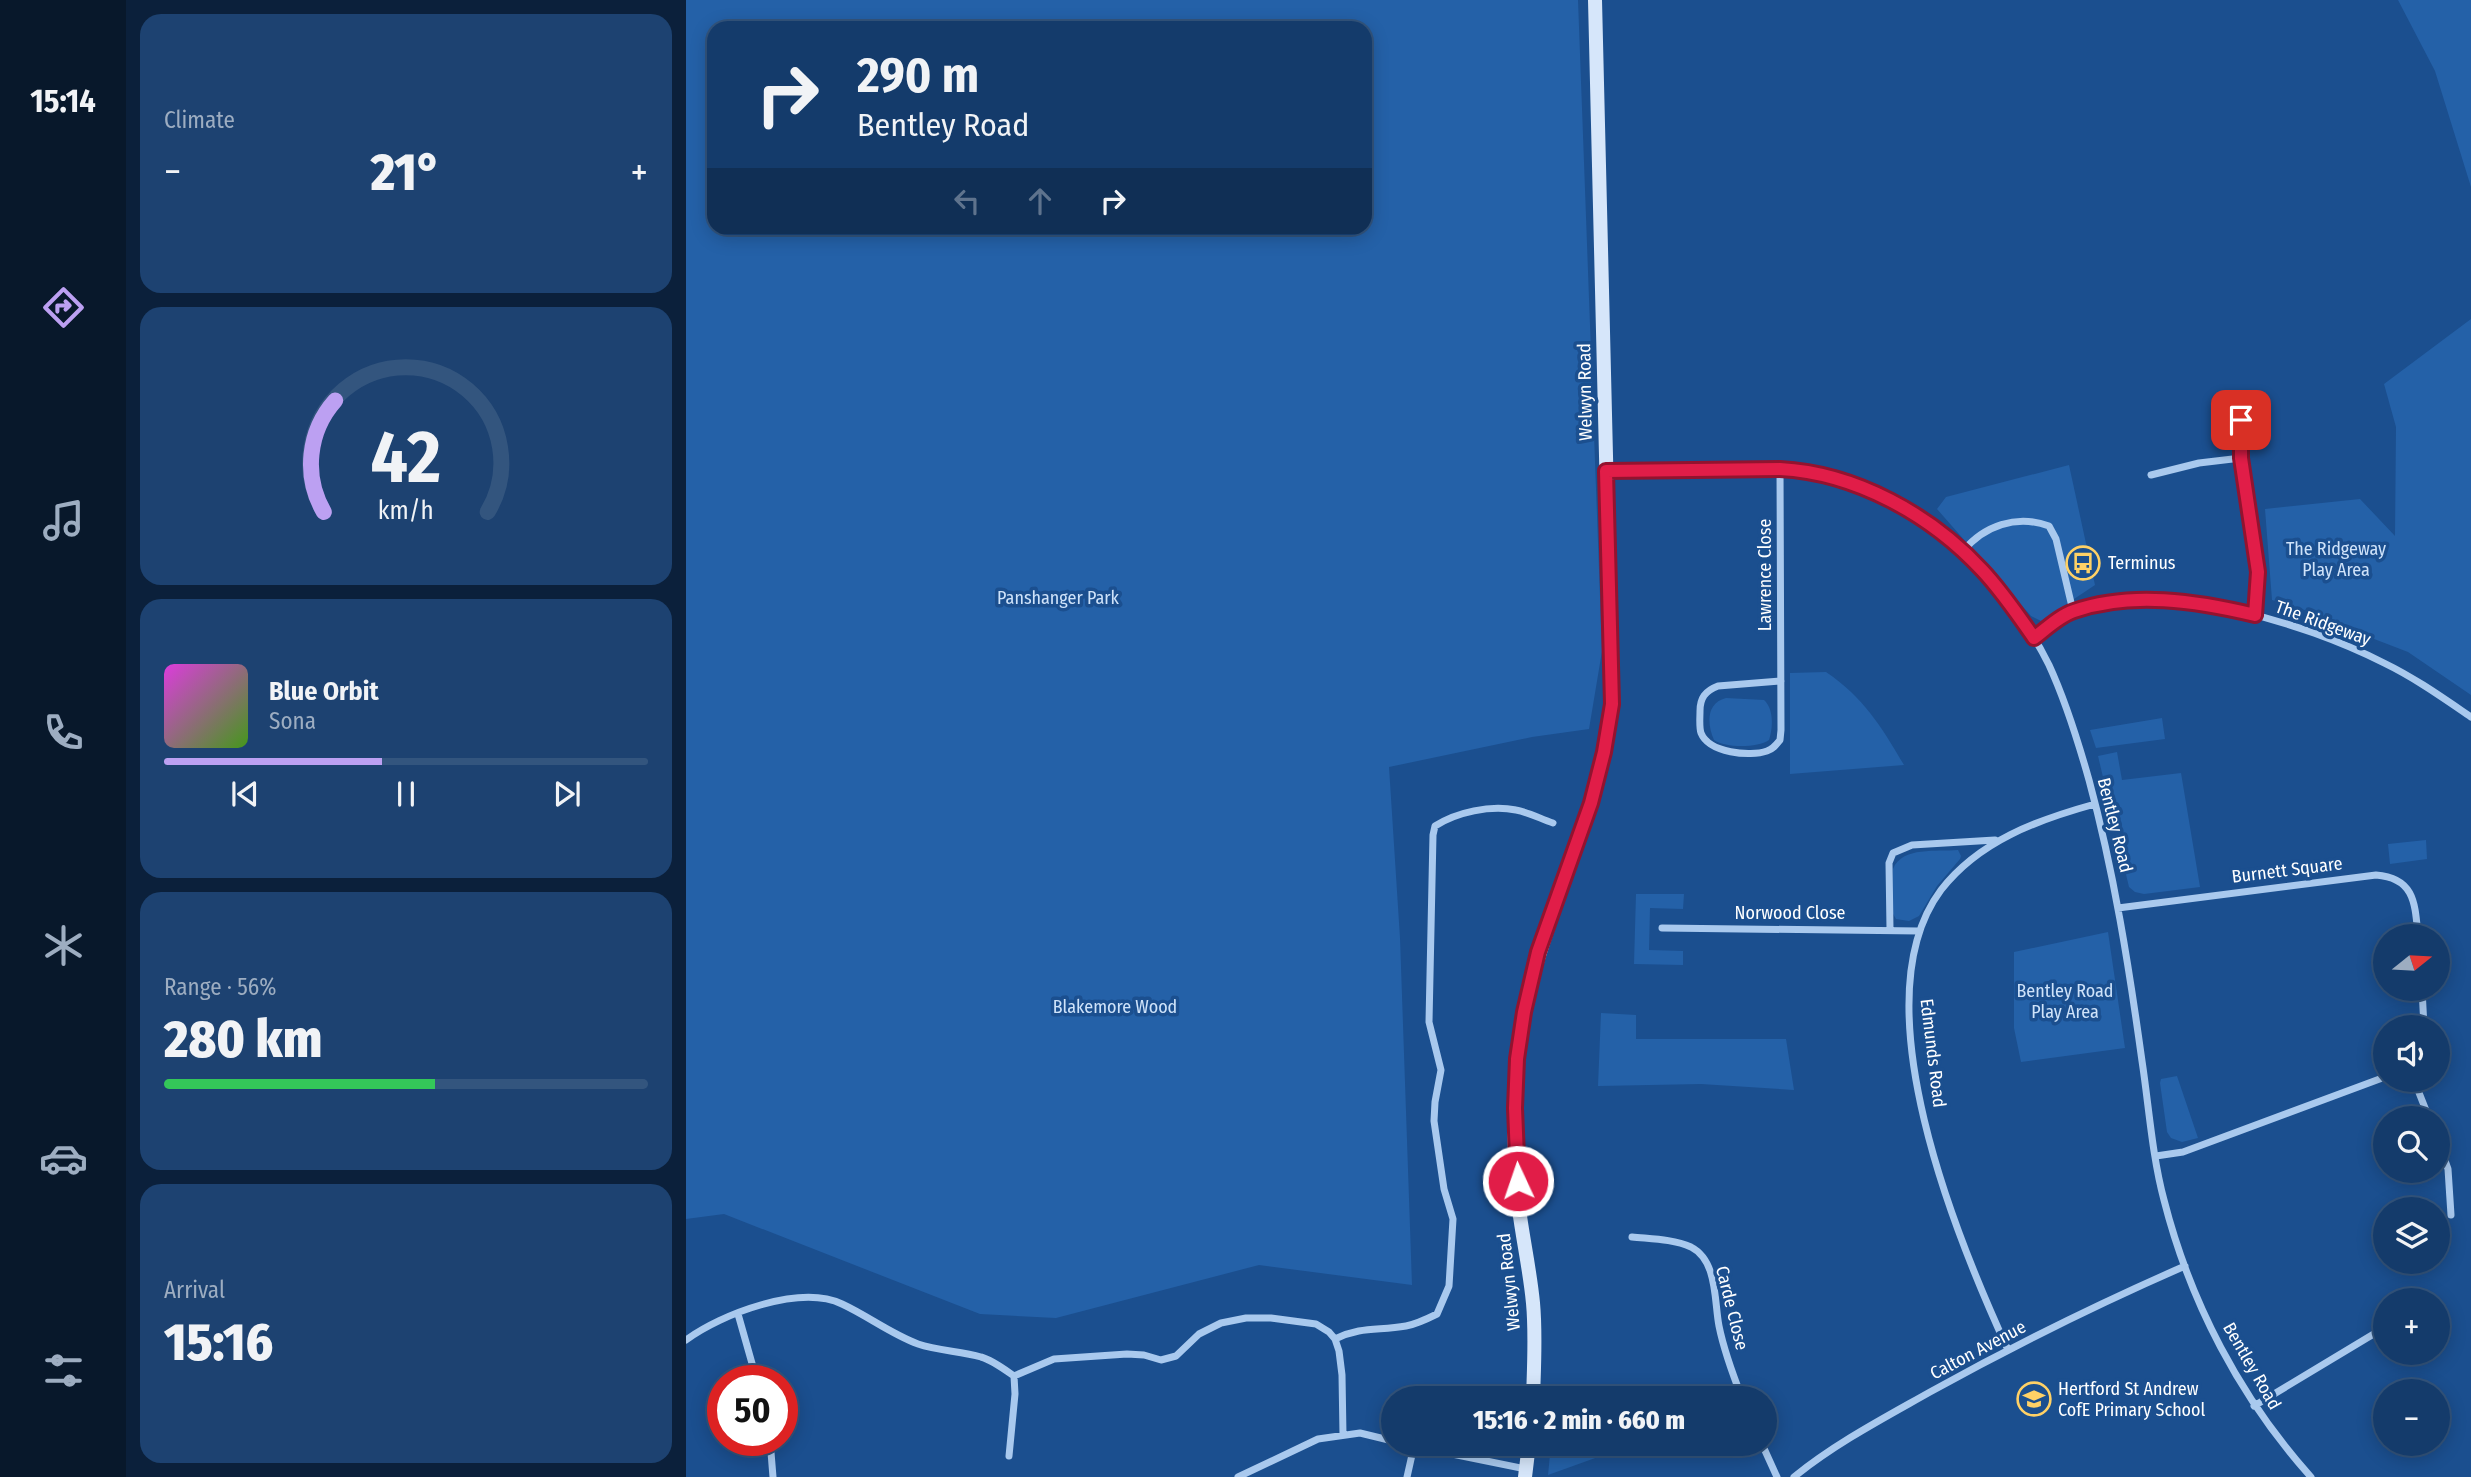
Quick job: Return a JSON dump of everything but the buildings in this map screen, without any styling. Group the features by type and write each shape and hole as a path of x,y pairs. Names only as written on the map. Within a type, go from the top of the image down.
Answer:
{"main road":[{"name":"Welwyn Road","path":"1534,1386 1534,1314 1519,1208 1515,1108 1517,1059 1524,1012 1538,952 1591,803 1604,752 1612,704 1595,0"}],"street":[{"path":"2241,394 2241,458 2258,572 2255,615"},
{"path":"2151,475 2199,463 2241,458"},
{"name":"Lawrence Close","path":"1780,469 1781,681 1780,740 1775,747 1755,753 1720,750 1705,741 1700,732 1700,702 1704,694 1718,686 1781,681"},
{"name":"Bentley Road","path":"1606,471 1804,470 1880,496 1927,522 1963,551 1988,577 2034,638 2049,665 2072,722 2108,853 2164,1200 2185,1266 2204,1315 2254,1406 2283,1446 2311,1477"},
{"path":"1963,551 1973,539 1985,531 2009,523 2026,520 2049,526 2056,539 2073,611"},
{"name":"The Ridgeway","path":"2034,638 2073,611 2125,600 2206,606 2255,615 2307,631 2385,663 2471,717"},
{"name":"Edmunds Road","path":"2007,1350 1983,1295 1946,1195 1920,1097 1909,1021 1910,980 1919,931 1941,891 1976,854 1999,839 2032,825 2095,804"},
{"path":"1335,1339 1356,1330 1406,1326 1437,1314 1449,1286 1453,1219 1444,1189 1434,1121 1434,1102 1441,1070 1429,1021 1435,825 1467,813 1506,809 1518,810 1553,823"},
{"path":"1890,929 1889,863 1893,853 1912,845 1999,839"},
{"name":"Burnett Square","path":"2118,908 2350,878 2386,876 2403,884 2411,893 2417,924"},
{"name":"Norwood Close","path":"1662,928 1919,931"},
{"path":"2156,1156 2183,1152 2373,1081"},
{"path":"2449,1183 2451,1215"},
{"name":"Carde Close","path":"1632,1237 1676,1242 1692,1248 1702,1256 1714,1286 1718,1325 1738,1386"},
{"name":"Calton Avenue","path":"1794,1477 1818,1458 1861,1432 2007,1350 2185,1266"},
{"path":"686,1340 703,1327 738,1314 787,1298 816,1297 840,1303 894,1334 920,1345 983,1357 1014,1376"},
{"path":"738,1314 752,1365"},
{"path":"1014,1376 1054,1359 1126,1354 1161,1360 1176,1356 1199,1334 1221,1323 1246,1318 1271,1318 1316,1324 1335,1339 1342,1375 1343,1436"},
{"path":"2254,1406 2373,1334"},
{"path":"1009,1456 1015,1394 1014,1376"},
{"path":"1238,1477 1318,1439 1360,1433 1381,1438"},
{"path":"771,1456 773,1477"},
{"path":"1407,1477 1412,1456"},
{"path":"1455,1456 1525,1473"},
{"path":"1767,1456 1777,1477"}],"green space":[{"name":"Blakemore Wood","path":"686,0 1578,0 1602,651 1589,729 1532,737 1389,767 1400,938 1412,1285 1259,1265 1056,1318 980,1314 724,1214 686,1219"},
{"path":"2398,0 2471,0 2471,187 2435,71"},
{"name":"The Ridgeway Play Area","path":"2471,319 2471,695 2408,652 2324,616 2272,600 2265,509 2360,499 2395,536 2396,427 2384,384"},
{"path":"2069,465 2095,585 2041,621 2031,616 1937,509 1946,497"},
{"path":"1826,672 1851,692 1871,714 1904,765 1790,774 1790,673"},
{"path":"1726,698 1764,700 1770,708 1772,719 1769,740 1742,746 1714,740 1710,715 1715,704"},
{"path":"2162,718 2165,739 2096,748 2090,730"},
{"path":"2117,752 2122,780 2181,773 2200,887 2144,894 2129,887 2098,756"},
{"path":"2426,840 2427,859 2390,864 2388,844"},
{"path":"1958,850 1960,859 1937,886 1919,916 1909,921 1896,919 1892,912 1893,869 1898,862 1912,853"},
{"path":"1636,894 1684,894 1683,909 1650,908 1649,950 1683,951 1683,965 1634,964"},
{"name":"Bentley Road Play Area","path":"2108,932 2125,1048 2021,1062 2014,1028 2014,952"},
{"path":"1601,1013 1636,1015 1636,1039 1786,1039 1794,1090 1701,1084 1598,1086"},
{"path":"2177,1076 2198,1138 2182,1142 2171,1138 2167,1132 2160,1083 2161,1079"},
{"path":"1550,1456 1601,1456 1548,1475"}],"place":[{"name":"Terminus","path":"2083,563"},
{"name":"Hertford St Andrew CofE Primary School","path":"2034,1399"}],"route":[{"path":"1518,1181 1515,1108 1517,1059 1524,1012 1538,952 1591,803 1604,752 1612,704 1606,471 1804,470 1854,485 1927,522 1963,551 2001,592 2034,638 2073,611 2125,600 2178,602 2255,615 2258,572 2241,458 2241,420"}],"park label":[{"name":"Panshanger Park","path":"1058,598"}]}
